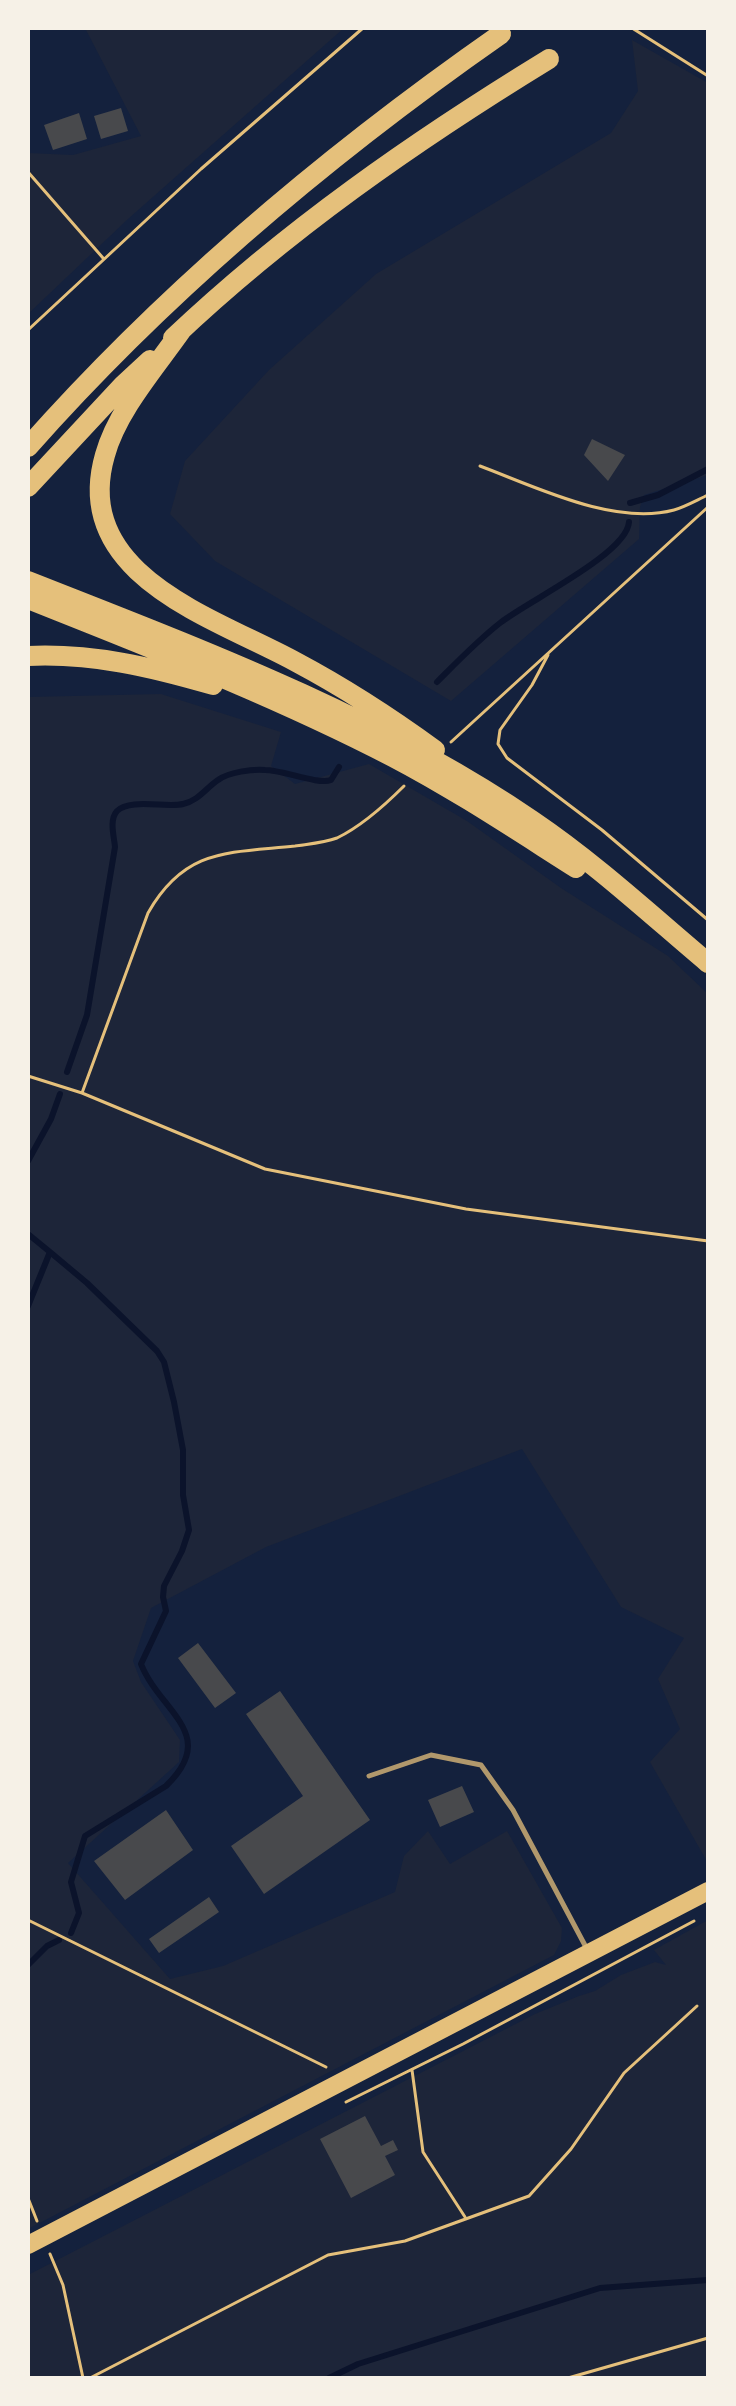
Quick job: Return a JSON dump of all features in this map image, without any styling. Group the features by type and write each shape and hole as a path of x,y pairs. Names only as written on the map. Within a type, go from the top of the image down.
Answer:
{"highway":[{"path":"28,447 164,306 256,224 375,126 501,34"},
{"path":"28,487 123,385 291,235 460,114 549,59"},
{"path":"181,331 115,429 105,454 101,479 102,506 110,532 124,558 146,580 185,605 347,690 423,741 532,821 708,963"},
{"path":"28,581 141,625 305,696 444,767 532,821"},
{"path":"28,599 183,661 395,759 647,912"},
{"path":"28,656 76,656 120,661 288,707"}],"main road":[{"path":"28,2245 708,1891"}],"lane":[{"path":"369,1776 431,1755 481,1765 513,1810 588,1951"}],"path":[{"path":"28,330 103,258 363,28"},
{"path":"632,28 708,76"},
{"path":"28,172 103,258"},
{"path":"480,466 594,508 637,513 673,510 708,495"},
{"path":"470,723 708,507"},
{"path":"549,652 532,685 500,730 498,744 507,758 602,830 708,920"},
{"path":"82,1093 148,913 159,894 175,877 195,863 219,855 336,838 378,811 397,793"},
{"path":"28,1076 82,1093 265,1169 466,1209 708,1241"},
{"path":"28,1920 346,2078"},
{"path":"90,2378 328,2255 405,2241 529,2196 571,2149 624,2073 697,2006"},
{"path":"412,2070 423,2152 466,2218"},
{"path":"63,2285 83,2378"},
{"path":"568,2378 708,2338"}],"shaded area":[{"path":"85,28 344,28 128,219 28,314 28,153 73,155 141,136"},
{"path":"632,40 708,83 708,475 644,495 640,507 639,539 451,701 215,561 170,514 185,461 269,370 376,274 611,133 638,91"},
{"path":"161,694 281,732 271,766 295,784 369,764 467,821 561,888 668,956 708,994 708,1863 650,1762 680,1729 658,1679 684,1638 621,1607 522,1449 266,1547 151,1608 133,1661 141,1682 180,1740 179,1762 68,1863 170,1979 223,1966 395,1892 404,1856 428,1831 450,1864 507,1831 562,1928 561,1941 554,1955 28,2229 28,697"},
{"path":"708,1920 708,2378 28,2378 28,2275 535,2014 595,1991 621,1975 655,1962 666,1965 654,1950"}],"building":[{"path":"121,108 128,131 101,139 94,116"},
{"path":"79,113 87,139 53,150 44,125"},
{"path":"592,439 625,455 608,481 584,455"},
{"path":"198,1643 236,1693 215,1708 178,1658"},
{"path":"280,1691 370,1820 264,1894 231,1846 303,1796 246,1714"},
{"path":"462,1786 474,1812 440,1827 428,1800"},
{"path":"166,1810 193,1850 125,1900 94,1861"},
{"path":"209,1897 219,1912 159,1953 149,1939"},
{"path":"365,2116 381,2146 393,2140 398,2150 385,2156 395,2175 351,2198 320,2139"}],"waterway":[{"path":"630,503 658,495 708,469"},
{"path":"437,682 500,623 574,577 612,548 624,535 629,522"},
{"path":"67,1072 87,1015 115,847 113,823 117,811 130,805 188,802 223,777 241,772 272,771 325,781 331,780 339,767"},
{"path":"28,1161 51,1119 60,1094"},
{"path":"28,1234 50,1252 28,1306"},
{"path":"50,1252 87,1283 157,1351 164,1362 183,1450 183,1495 189,1530 164,1586 166,1611 141,1664 181,1724 187,1737 188,1752 181,1768 166,1786 85,1836 71,1882 79,1913 71,1933"},
{"path":"28,1965 47,1946 59,1940"},
{"path":"329,2378 358,2364 600,2288 708,2280"}]}
